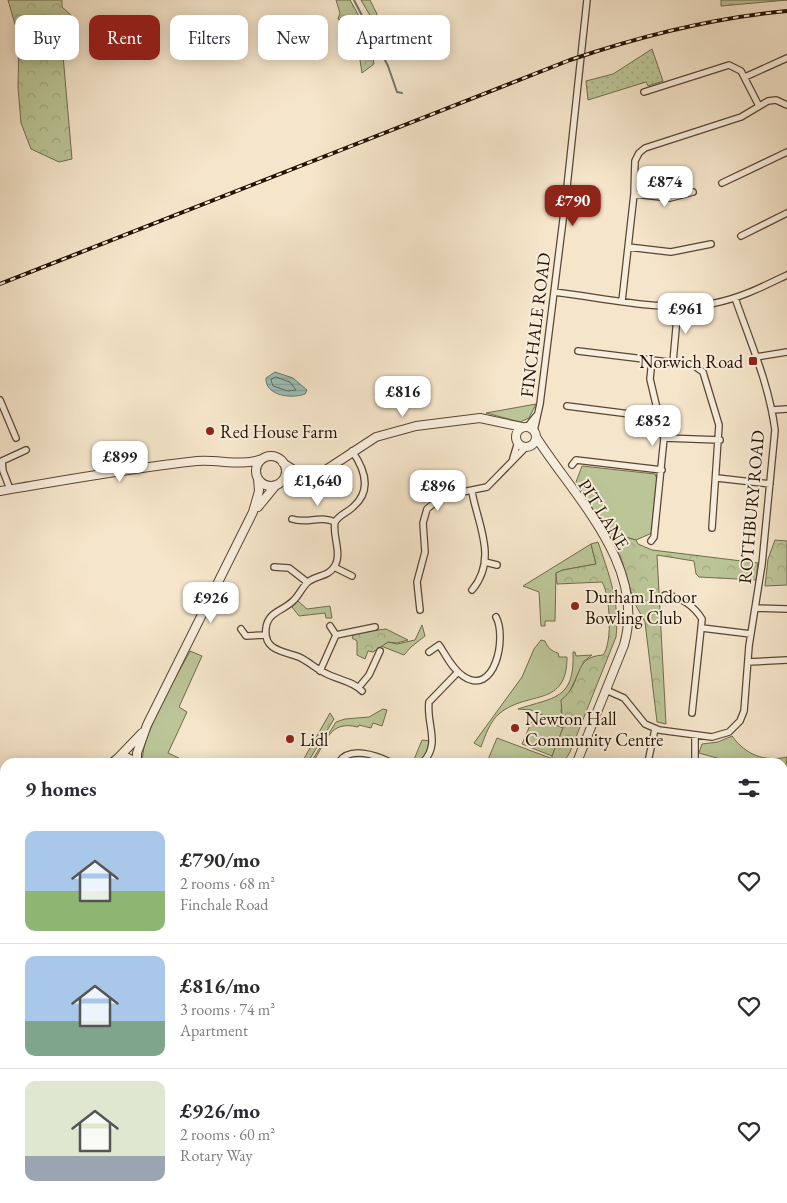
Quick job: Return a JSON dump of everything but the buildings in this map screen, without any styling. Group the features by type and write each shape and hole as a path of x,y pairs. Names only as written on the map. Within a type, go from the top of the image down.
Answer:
{"street":[{"name":"FINCHALE ROAD","path":"530,430 537,415 554,292 587,0"},
{"path":"745,77 787,58"},
{"path":"644,92 729,65 737,67 745,77 759,106"},
{"path":"622,301 634,194 635,161 639,153 645,148 741,116 759,106 776,100 787,104"},
{"path":"722,182 787,152"},
{"path":"634,194 670,198 693,192"},
{"path":"741,236 787,213"},
{"path":"628,247 682,252 711,244"},
{"path":"554,292 622,301 678,306 698,305 735,298 787,275"},
{"name":"ROTHBURY ROAD","path":"655,729 695,735 721,735 728,732 740,720 744,711 748,662 770,484 774,430 772,410 735,298"},
{"path":"673,362 678,306"},
{"path":"578,351 693,365 703,372 716,410 720,440 712,528"},
{"path":"756,357 787,352"},
{"path":"651,541 654,536 664,438 650,379 652,360"},
{"path":"0,400 16,438"},
{"path":"568,406 630,414 658,408"},
{"path":"772,410 787,409"},
{"path":"240,463 267,486 324,472 352,451 376,437 416,426 468,418 489,418 530,430"},
{"path":"503,422 517,440 528,447 548,455"},
{"path":"512,460 517,440 517,431 530,430"},
{"path":"420,610 417,582 425,552 423,523 426,511 435,501 443,496 481,490 494,482 512,460 528,447 530,430"},
{"name":"PIT LANE","path":"530,430 608,543 625,588 628,606 627,633 579,758"},
{"path":"664,438 720,440"},
{"path":"10,489 3,471 2,461 26,450"},
{"path":"335,522 357,504 366,482 363,469 352,451"},
{"path":"0,491 176,464 211,460 240,463 272,456 297,472 313,476"},
{"path":"136,758 148,725 254,512 259,491 256,467 262,459"},
{"path":"572,465 576,460 662,470"},
{"path":"254,512 286,472 283,462"},
{"path":"717,478 770,484"},
{"path":"472,492 476,512 486,542 485,562 480,579 472,590"},
{"path":"292,519 302,521 322,518 335,522"},
{"path":"298,528 302,521"},
{"path":"335,522 338,555 334,567 324,576 307,582 292,603 270,617 266,635 268,642 278,652 299,657 320,671 360,689 380,651"},
{"path":"485,562 497,566"},
{"path":"274,567 284,563 307,582"},
{"path":"334,567 352,576"},
{"path":"665,595 678,598 698,613 702,619 692,713"},
{"path":"756,608 787,609"},
{"path":"428,652 439,645 458,672 468,679 478,680 491,672 500,642 499,619"},
{"path":"330,626 336,635"},
{"path":"336,635 375,627"},
{"path":"702,628 752,634"},
{"path":"241,629 244,638 266,635"},
{"path":"320,671 336,635"},
{"path":"748,662 787,660"},
{"path":"427,758 433,740 429,717 430,702 458,672"},
{"path":"606,690 624,698 642,720 655,729 649,758"},
{"path":"117,758 148,725"},
{"path":"694,758 695,735"},
{"path":"344,758 348,755 365,754 378,758"}],"green space":[{"path":"8,0 62,0 62,7 71,15 15,15 15,24"},
{"path":"336,0 350,0 358,15 339,15"},
{"path":"361,0 370,0 377,14 370,15"},
{"path":"721,0 787,0 721,6"},
{"path":"652,49 663,81 648,86 646,82 588,100 586,81 613,74"},
{"path":"19,60 63,60 72,159 59,162 31,149 21,123 18,88"},
{"path":"360,60 374,60 374,64 362,73"},
{"path":"536,404 529,418 520,422 486,413"},
{"path":"582,466 655,474 657,479 652,533 636,540 607,532 576,482"},
{"path":"607,532 636,540 638,544 652,550 758,563 756,580 699,577 696,574 694,561 657,555 666,724 657,722 645,622 634,602 622,561"},
{"path":"775,540 787,541 787,585 765,586 768,559"},
{"path":"598,542 610,577 615,600 616,637 570,752 566,758 552,758 563,728 561,700 573,686 586,660 603,655 608,640 609,618 607,597 602,582 557,584 556,573 596,564 591,544"},
{"path":"591,544 596,564 556,573 555,621 545,621 545,626 541,626 539,592 523,586"},
{"path":"298,601 307,609 330,606 332,618 326,618 325,613 299,616 292,607"},
{"path":"422,625 425,636 404,655 381,646 388,642 397,644 415,640"},
{"path":"386,629 408,640 397,643 388,642 373,652 368,651 365,659 357,655 357,641 352,638 354,633"},
{"path":"541,640 545,641 552,650 558,653 559,657 567,657 565,673 561,684 544,696 511,706 500,713 491,724 481,747 474,743 522,677 534,649"},
{"path":"190,651 202,656 179,707 187,712 168,753 179,758 143,758 147,739"},
{"path":"573,652 575,652 576,656 592,655 584,661 561,710 563,724 531,710 518,709 552,698 566,688 573,668"},
{"path":"383,709 387,710 382,726 373,723 371,728 359,725 358,727 348,726 335,729 314,758 336,722 345,719 369,717"},
{"path":"330,713 334,719 310,758 304,758"},
{"path":"534,716 563,728 552,756 522,744"},
{"path":"732,736 743,748 763,758 717,758 699,753 702,744 718,742"},
{"path":"497,738 550,758 489,758"},
{"path":"422,740 430,741 425,756 423,758 415,758"}],"water":[{"path":"275,372 293,378 307,390 305,394 287,396 274,392 267,384 266,378"}],"waterway":[{"path":"354,0 388,66 397,92 402,93"}],"railway":[{"path":"0,284 570,60 623,43 677,29 731,18 787,11"}],"place":[{"name":"Norwich Road","path":"753,361"},
{"name":"Red House Farm","path":"210,431"},
{"name":"Durham Indoor Bowling Club","path":"575,606"},
{"name":"Newton Hall Community Centre","path":"515,728"},
{"name":"Lidl","path":"290,739"}]}
